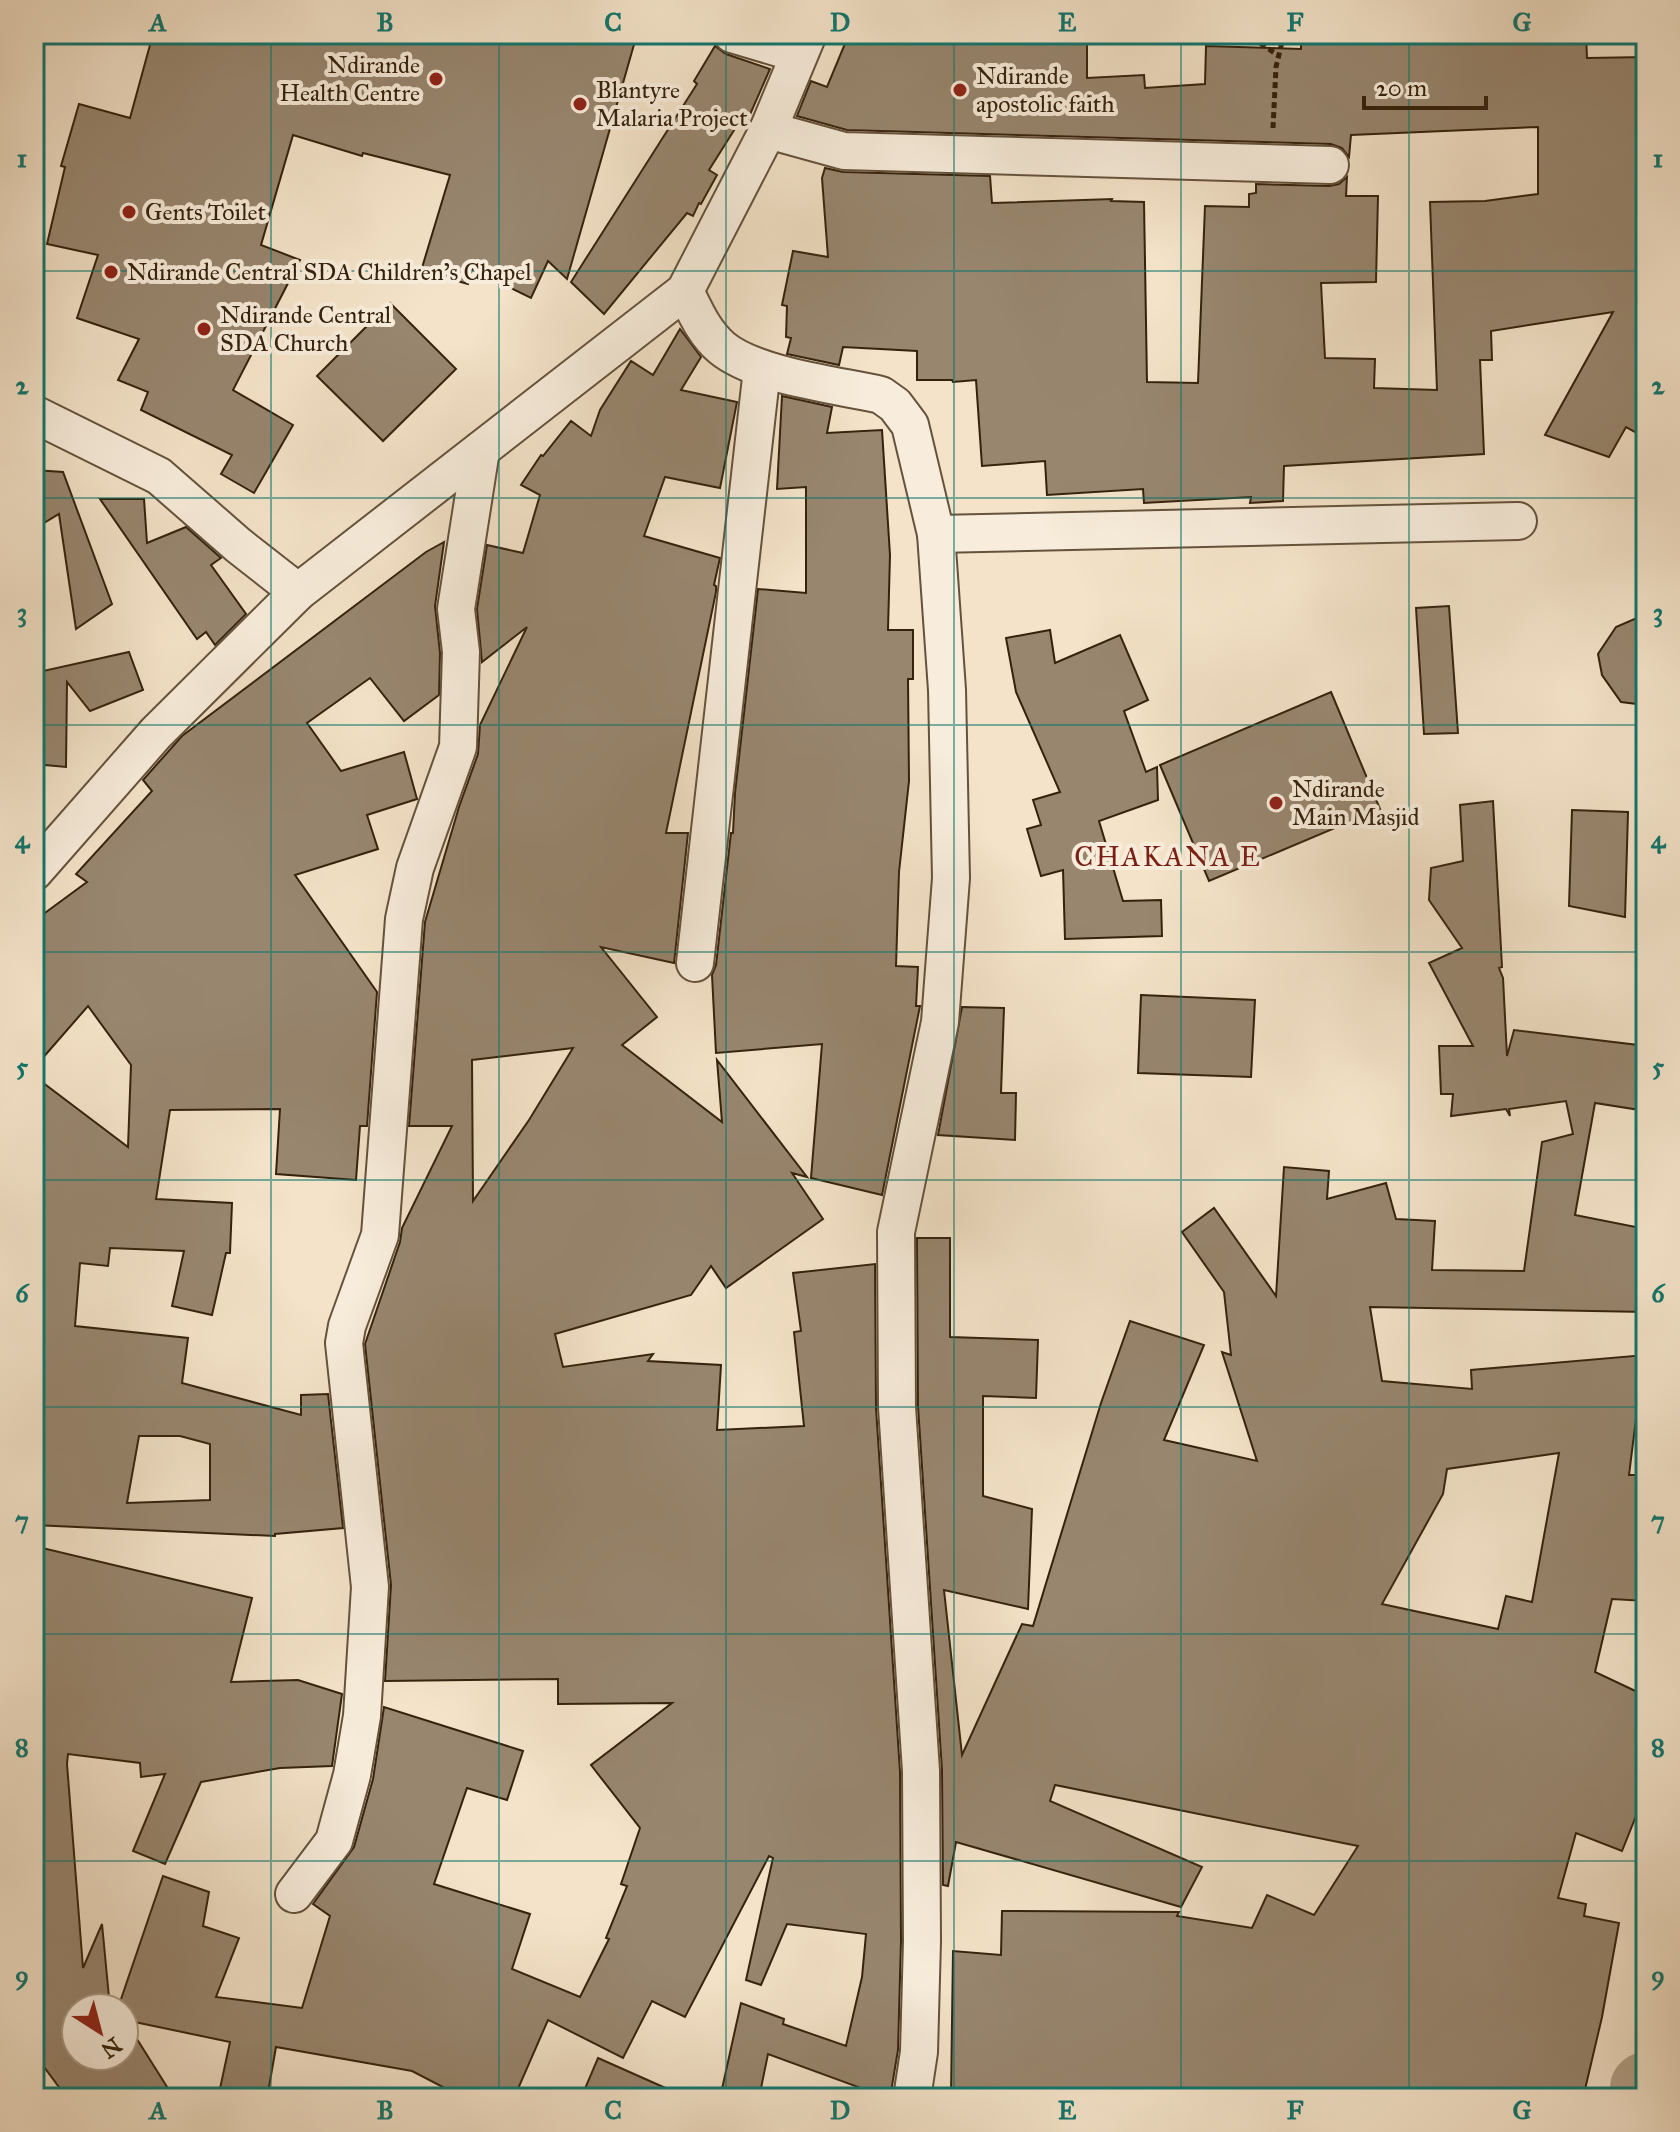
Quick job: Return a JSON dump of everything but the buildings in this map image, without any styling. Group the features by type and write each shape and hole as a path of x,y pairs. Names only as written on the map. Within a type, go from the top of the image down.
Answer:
{"street":[{"path":"36,866 156,733 298,592 685,291 768,130 804,44 732,34"},
{"path":"768,130 844,151 1330,165"},
{"path":"685,291 709,335 724,349 762,369 881,395 895,405 910,425 936,534 947,690 951,878 940,1022 896,1232 897,1407 921,1771 921,2004 919,2052 912,2098"},
{"path":"695,963 762,369"},
{"path":"34,414 159,476 298,592"},
{"path":"294,1894 334,1841 352,1775 362,1716 370,1587 344,1343 347,1326 380,1235 404,919 415,868 458,747 461,652 456,609 481,450"},
{"path":"936,534 1518,521"}],"path":[{"path":"1223,34 1232,39 1254,39 1279,56"},
{"path":"1271,162 1279,56 1284,34"}],"waterway":[{"path":"1645,2098 1646,2088"}],"place":[{"name":"Ndirande Health Centre","path":"436,79"},
{"name":"Ndirande apostolic faith","path":"960,90"},
{"name":"Blantyre Malaria Project","path":"580,104"},
{"name":"Gents Toilet","path":"129,212"},
{"name":"Ndirande Central SDA Children's Chapel","path":"111,272"},
{"name":"Ndirande Central SDA Church","path":"204,329"},
{"name":"Ndirande Main Masjid","path":"1276,803"}],"district":[{"name":"CHAKANA E","path":"1168,856"}]}
